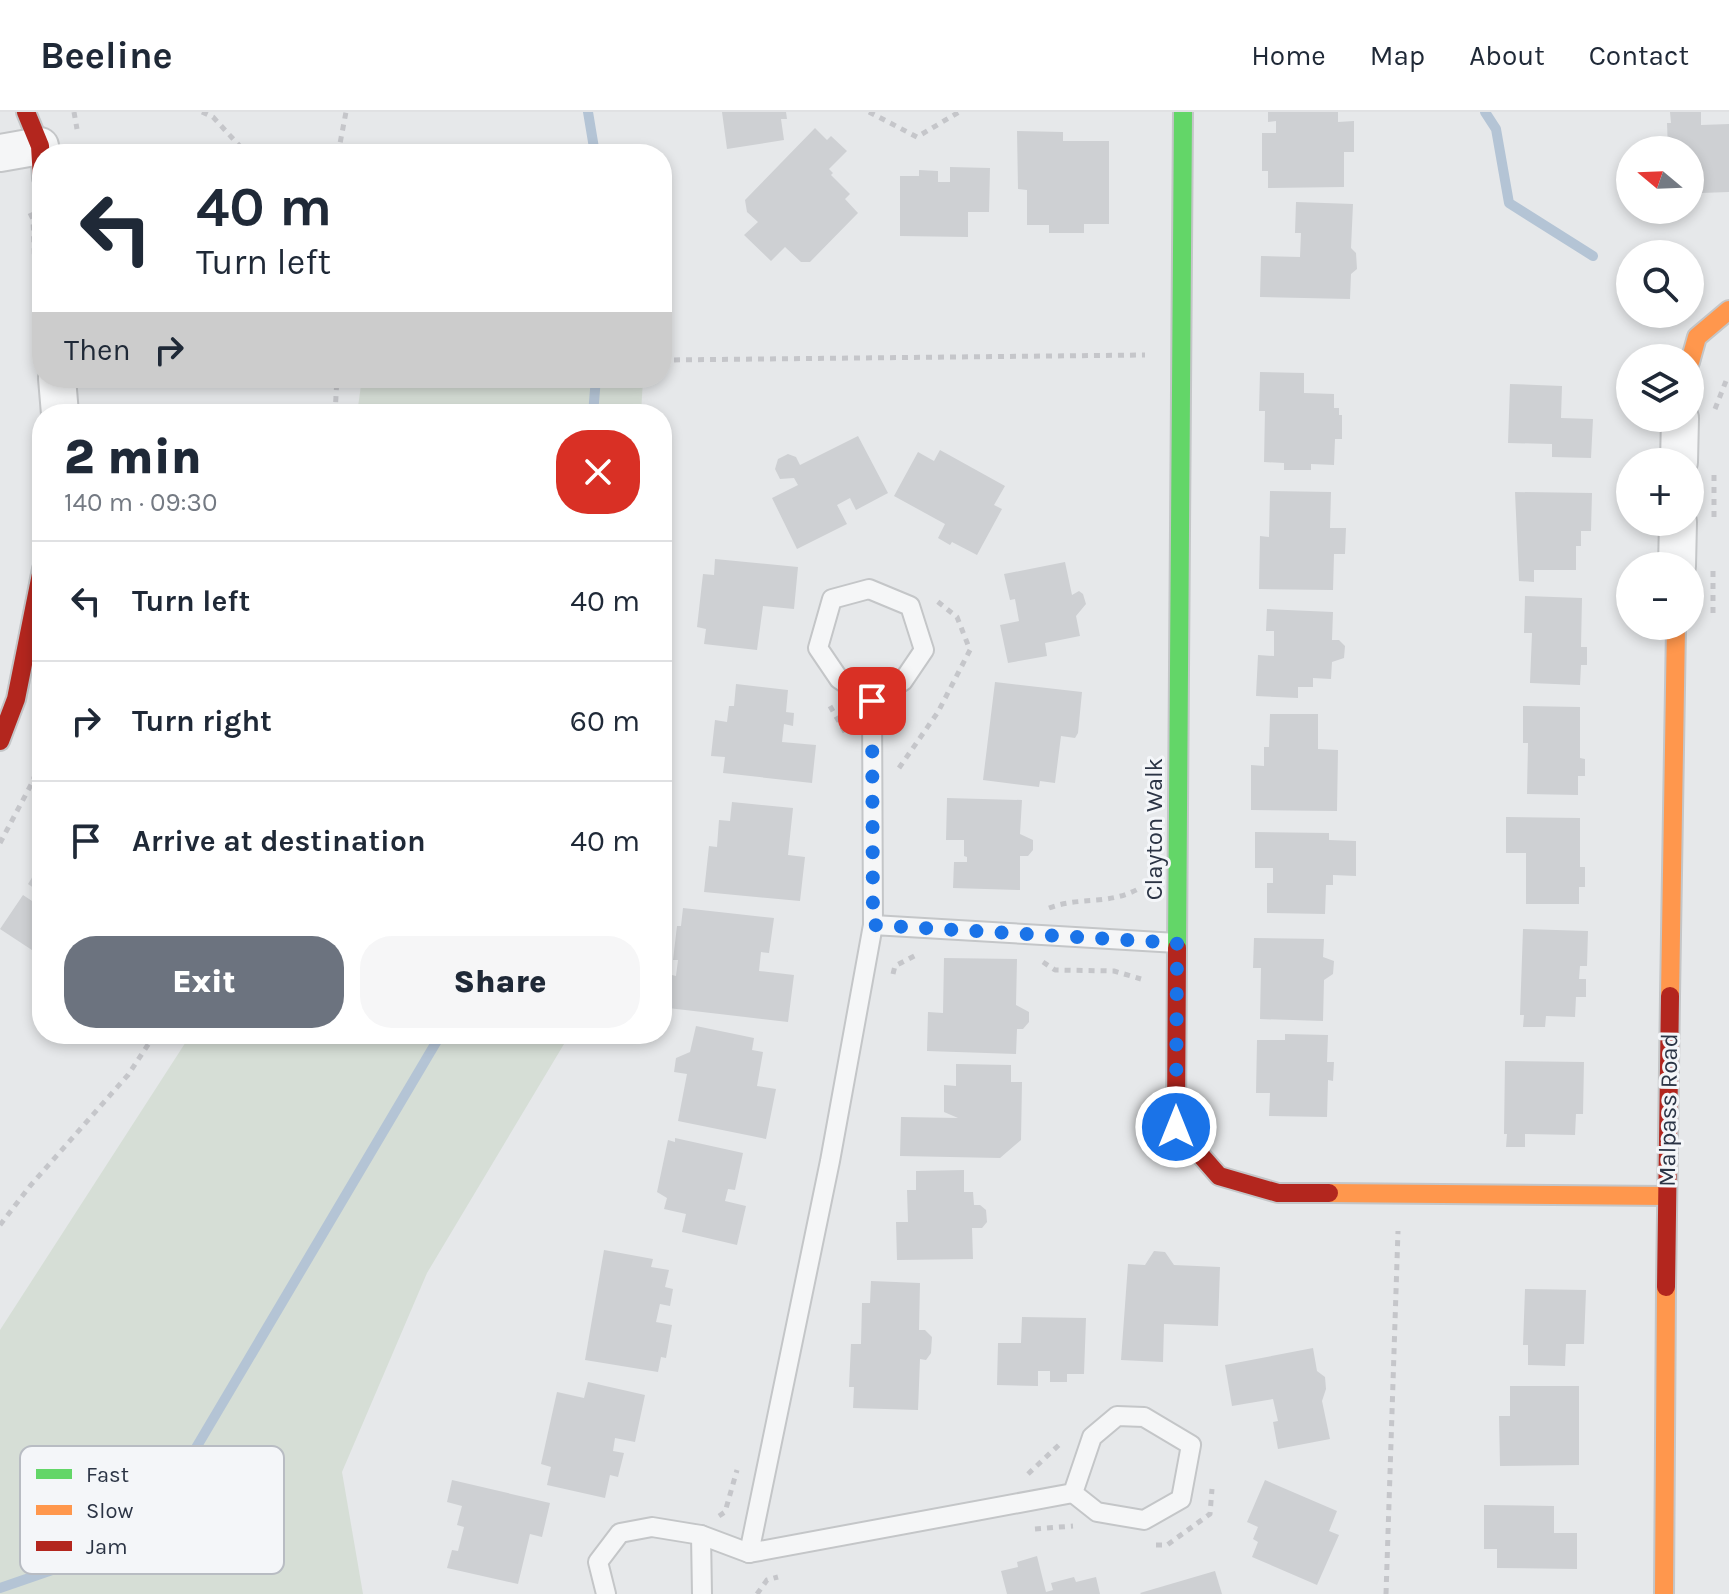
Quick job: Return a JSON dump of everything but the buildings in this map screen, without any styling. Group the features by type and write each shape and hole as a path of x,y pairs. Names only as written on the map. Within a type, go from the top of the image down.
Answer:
{"street":[{"path":"26,112 36,144"},
{"name":"Clayton Walk","path":"1183,112 1176,1127 1219,1176 1278,1193 1667,1196"},
{"path":"0,153 32,160"},
{"path":"1695,344 1697,337 1729,310"},
{"path":"0,741 16,699 32,619"},
{"name":"Malpass Road","path":"1664,1594 1676,640"}],"lane":[{"path":"869,589 910,606 924,650 903,681 872,701 839,679 818,648 832,599 869,589"},
{"path":"749,1553 830,1161 873,925 872,701"},
{"path":"873,925 1177,943"},
{"path":"606,1594 598,1562 620,1533 652,1527 701,1535 749,1553 1073,1493 1097,1512 1144,1520 1181,1499 1191,1445 1144,1417 1117,1416 1092,1437 1073,1493"},
{"path":"701,1535 702,1594"}],"path":[{"path":"202,112 213,117 238,144"},
{"path":"340,144 346,112"},
{"path":"869,112 917,137 959,112"},
{"path":"26,204 32,217"},
{"path":"672,360 1147,355"},
{"path":"896,772 938,712 970,650 957,617 932,597"},
{"path":"827,702 849,739"},
{"path":"0,843 32,783"},
{"path":"1042,911 1063,903 1110,900 1138,890 1144,884"},
{"path":"1042,961 1055,970 1114,971 1146,981 1148,941"},
{"path":"891,980 895,966 918,954"},
{"path":"0,1225 30,1186 128,1075 148,1044"},
{"path":"1386,1594 1399,1226"},
{"path":"725,1512 739,1462"},
{"path":"757,1594 767,1580"}],"shaded area":[{"path":"361,388 642,388 642,404 358,404"},
{"path":"185,1044 564,1044 427,1273 342,1472 363,1594 0,1594 0,1330"}],"waterway":[{"path":"588,112 593,144"},
{"path":"1485,112 1496,129 1509,203 1593,256"},
{"path":"594,404 595,388"},
{"path":"197,1446 435,1044"},
{"path":"0,1588 41,1574"}],"traffic: fast":[{"path":"1177,948 1183,112"}],"traffic: slow":[{"path":"1695,344 1697,337 1729,310"},
{"path":"1670,996 1676,640"},
{"path":"1329,1193 1667,1196"},
{"path":"1664,1594 1666,1287"}],"traffic: jam":[{"path":"26,112 39,144"},
{"path":"0,741 16,699 32,619"},
{"path":"1177,948 1176,1127 1219,1176 1278,1193 1329,1193"},
{"path":"1666,1287 1670,996"}],"route":[{"path":"872,701 873,925 1177,943 1176,1127"}]}
